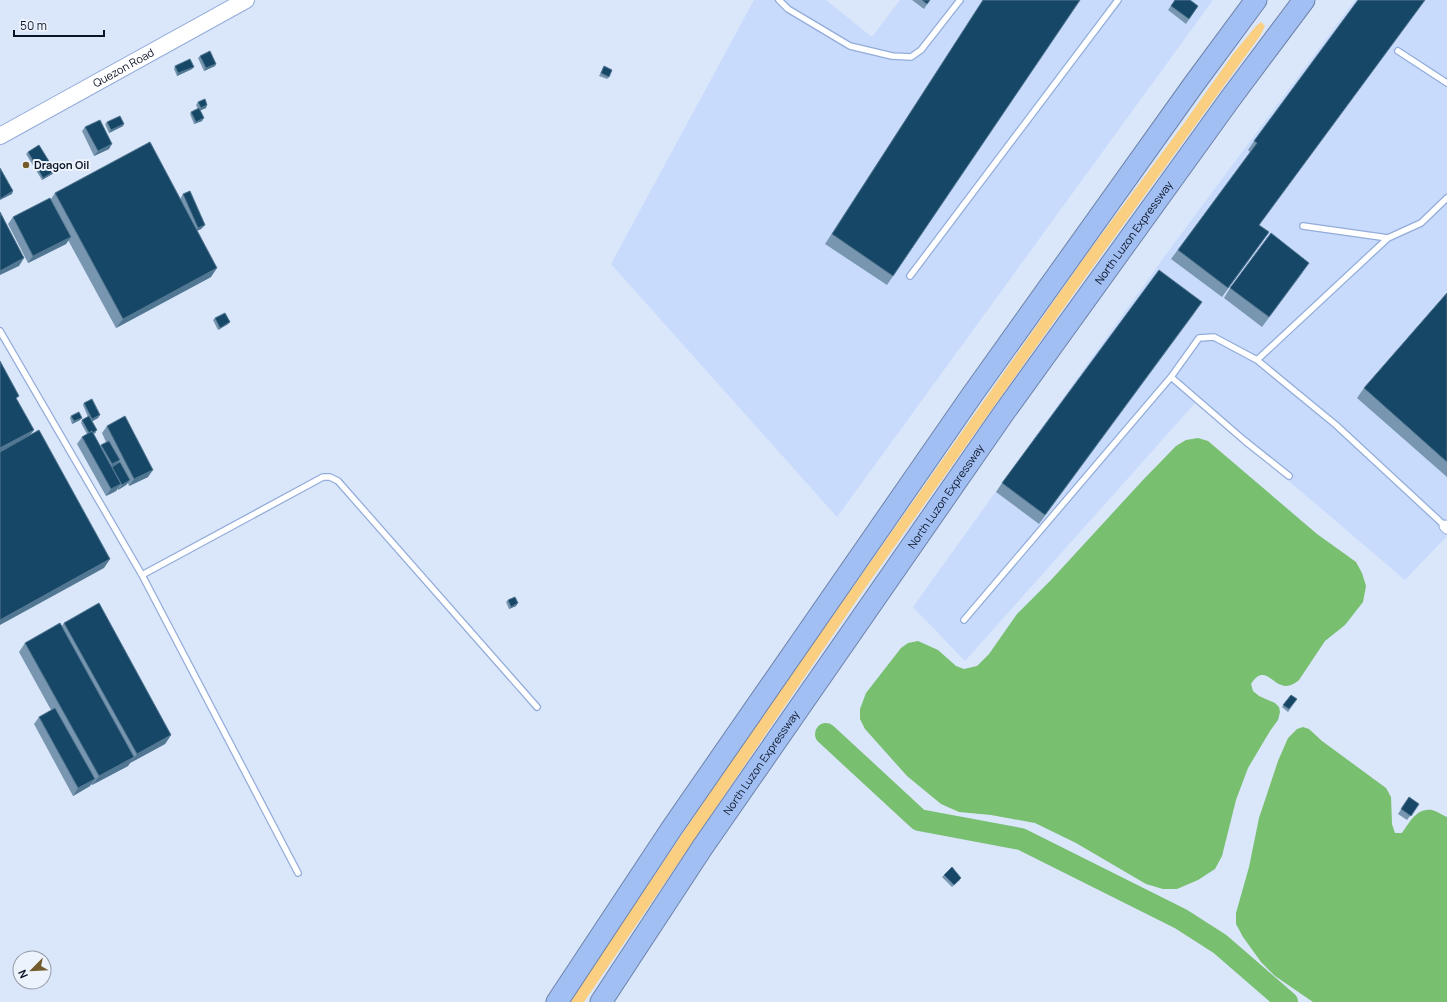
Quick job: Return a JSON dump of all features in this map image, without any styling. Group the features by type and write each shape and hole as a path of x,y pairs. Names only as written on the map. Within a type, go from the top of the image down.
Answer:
{"highway":[{"path":"557,1002 672,828 972,395 1194,84 1256,0"},
{"name":"North Luzon Expressway","path":"601,1002 702,848 1003,414 1230,99 1304,0"},
{"path":"1230,99 1261,70 1315,0"}],"main road":[{"name":"Quezon Road","path":"0,136 246,0"}],"lane":[{"path":"779,0 788,9 850,46 892,56 911,57 922,50 960,0"},
{"path":"910,276 1118,0"},
{"path":"1398,51 1447,83"},
{"path":"1257,360 1388,238 1421,222 1447,198"},
{"path":"1303,226 1388,238"},
{"path":"0,331 142,575 298,873"},
{"path":"964,620 1171,377 1199,338 1214,337 1257,360 1336,425 1446,527"},
{"path":"1171,377 1289,476"},
{"path":"142,575 323,477 330,477 338,481 537,707"}],"shaded area":[{"path":"754,0 826,0 872,37 900,0 1213,0 837,517 611,264"},
{"path":"1355,0 1447,0 1447,536 1405,580 1196,402 965,661 913,607 1167,253"},
{"path":"1261,22 1265,26 1260,36 1085,278 861,594 584,1002 569,1002 749,735 1087,254 1182,126 1233,54"},
{"path":"1198,438 1208,441 1317,534 1356,562 1362,573 1366,586 1363,602 1345,625 1325,641 1299,680 1291,685 1284,686 1267,676 1262,675 1257,677 1251,684 1253,691 1259,696 1275,703 1279,707 1280,712 1278,720 1248,768 1236,800 1222,856 1215,869 1198,880 1177,889 1163,889 1146,884 1076,843 1035,823 991,815 959,812 941,804 907,776 865,729 860,719 860,709 866,693 901,648 908,643 918,641 938,650 956,666 964,669 977,666 989,654 1017,614 1051,580 1142,481 1176,446 1186,440"},
{"path":"1303,727 1309,729 1322,741 1386,788 1391,797 1392,824 1395,833 1402,833 1414,817 1422,811 1432,810 1447,817 1447,1002 1313,1002 1275,976 1261,962 1243,937 1236,924 1236,913 1249,867 1259,818 1278,761 1288,738 1297,729"}],"building":[{"path":"922,0 930,0 927,4"},
{"path":"983,0 1080,0 893,276 832,234"},
{"path":"1175,0 1190,0 1198,6 1189,19 1171,6"},
{"path":"1358,0 1425,0 1259,225 1269,232 1228,288 1178,250 1257,143 1254,141"},
{"path":"210,51 216,64 206,68 200,56"},
{"path":"190,59 194,67 178,73 175,66"},
{"path":"604,66 612,70 609,77 601,73"},
{"path":"205,99 207,105 201,108 198,102"},
{"path":"199,108 204,118 196,122 191,112"},
{"path":"120,116 124,124 111,130 107,122"},
{"path":"100,120 112,144 98,151 85,127"},
{"path":"150,142 217,268 123,319 55,193"},
{"path":"39,145 55,171 43,178 28,152"},
{"path":"0,168 13,191 0,199"},
{"path":"190,191 205,225 198,228 183,194"},
{"path":"50,198 71,237 33,256 13,217"},
{"path":"0,212 24,258 0,271"},
{"path":"1271,233 1309,263 1269,317 1230,288"},
{"path":"1159,270 1202,302 1045,515 1002,483"},
{"path":"1447,293 1447,462 1364,388"},
{"path":"225,313 230,322 220,328 215,318"},
{"path":"0,361 19,396 16,398 34,430 0,448"},
{"path":"92,399 100,415 92,419 84,403"},
{"path":"79,412 82,418 74,421 71,416"},
{"path":"89,416 97,430 93,433 92,431 89,433 82,420"},
{"path":"125,416 153,470 134,479 107,426"},
{"path":"39,430 110,559 0,620 0,452"},
{"path":"92,431 121,484 111,489 82,437"},
{"path":"109,441 120,460 112,464 101,445"},
{"path":"120,462 130,480 122,485 112,467"},
{"path":"515,597 518,603 511,607 508,600"},
{"path":"99,603 171,735 137,754 64,623"},
{"path":"60,623 134,757 99,776 25,643"},
{"path":"1291,695 1297,699 1289,709 1283,705"},
{"path":"55,708 95,779 78,788 39,717"},
{"path":"1409,797 1419,804 1411,816 1401,809"},
{"path":"952,867 961,878 954,885 944,875"}],"waterway":[{"path":"826,734 919,820 1021,839 1181,919 1220,944 1287,1002"}],"place":[{"name":"Dragon Oil","path":"26,165"}]}
